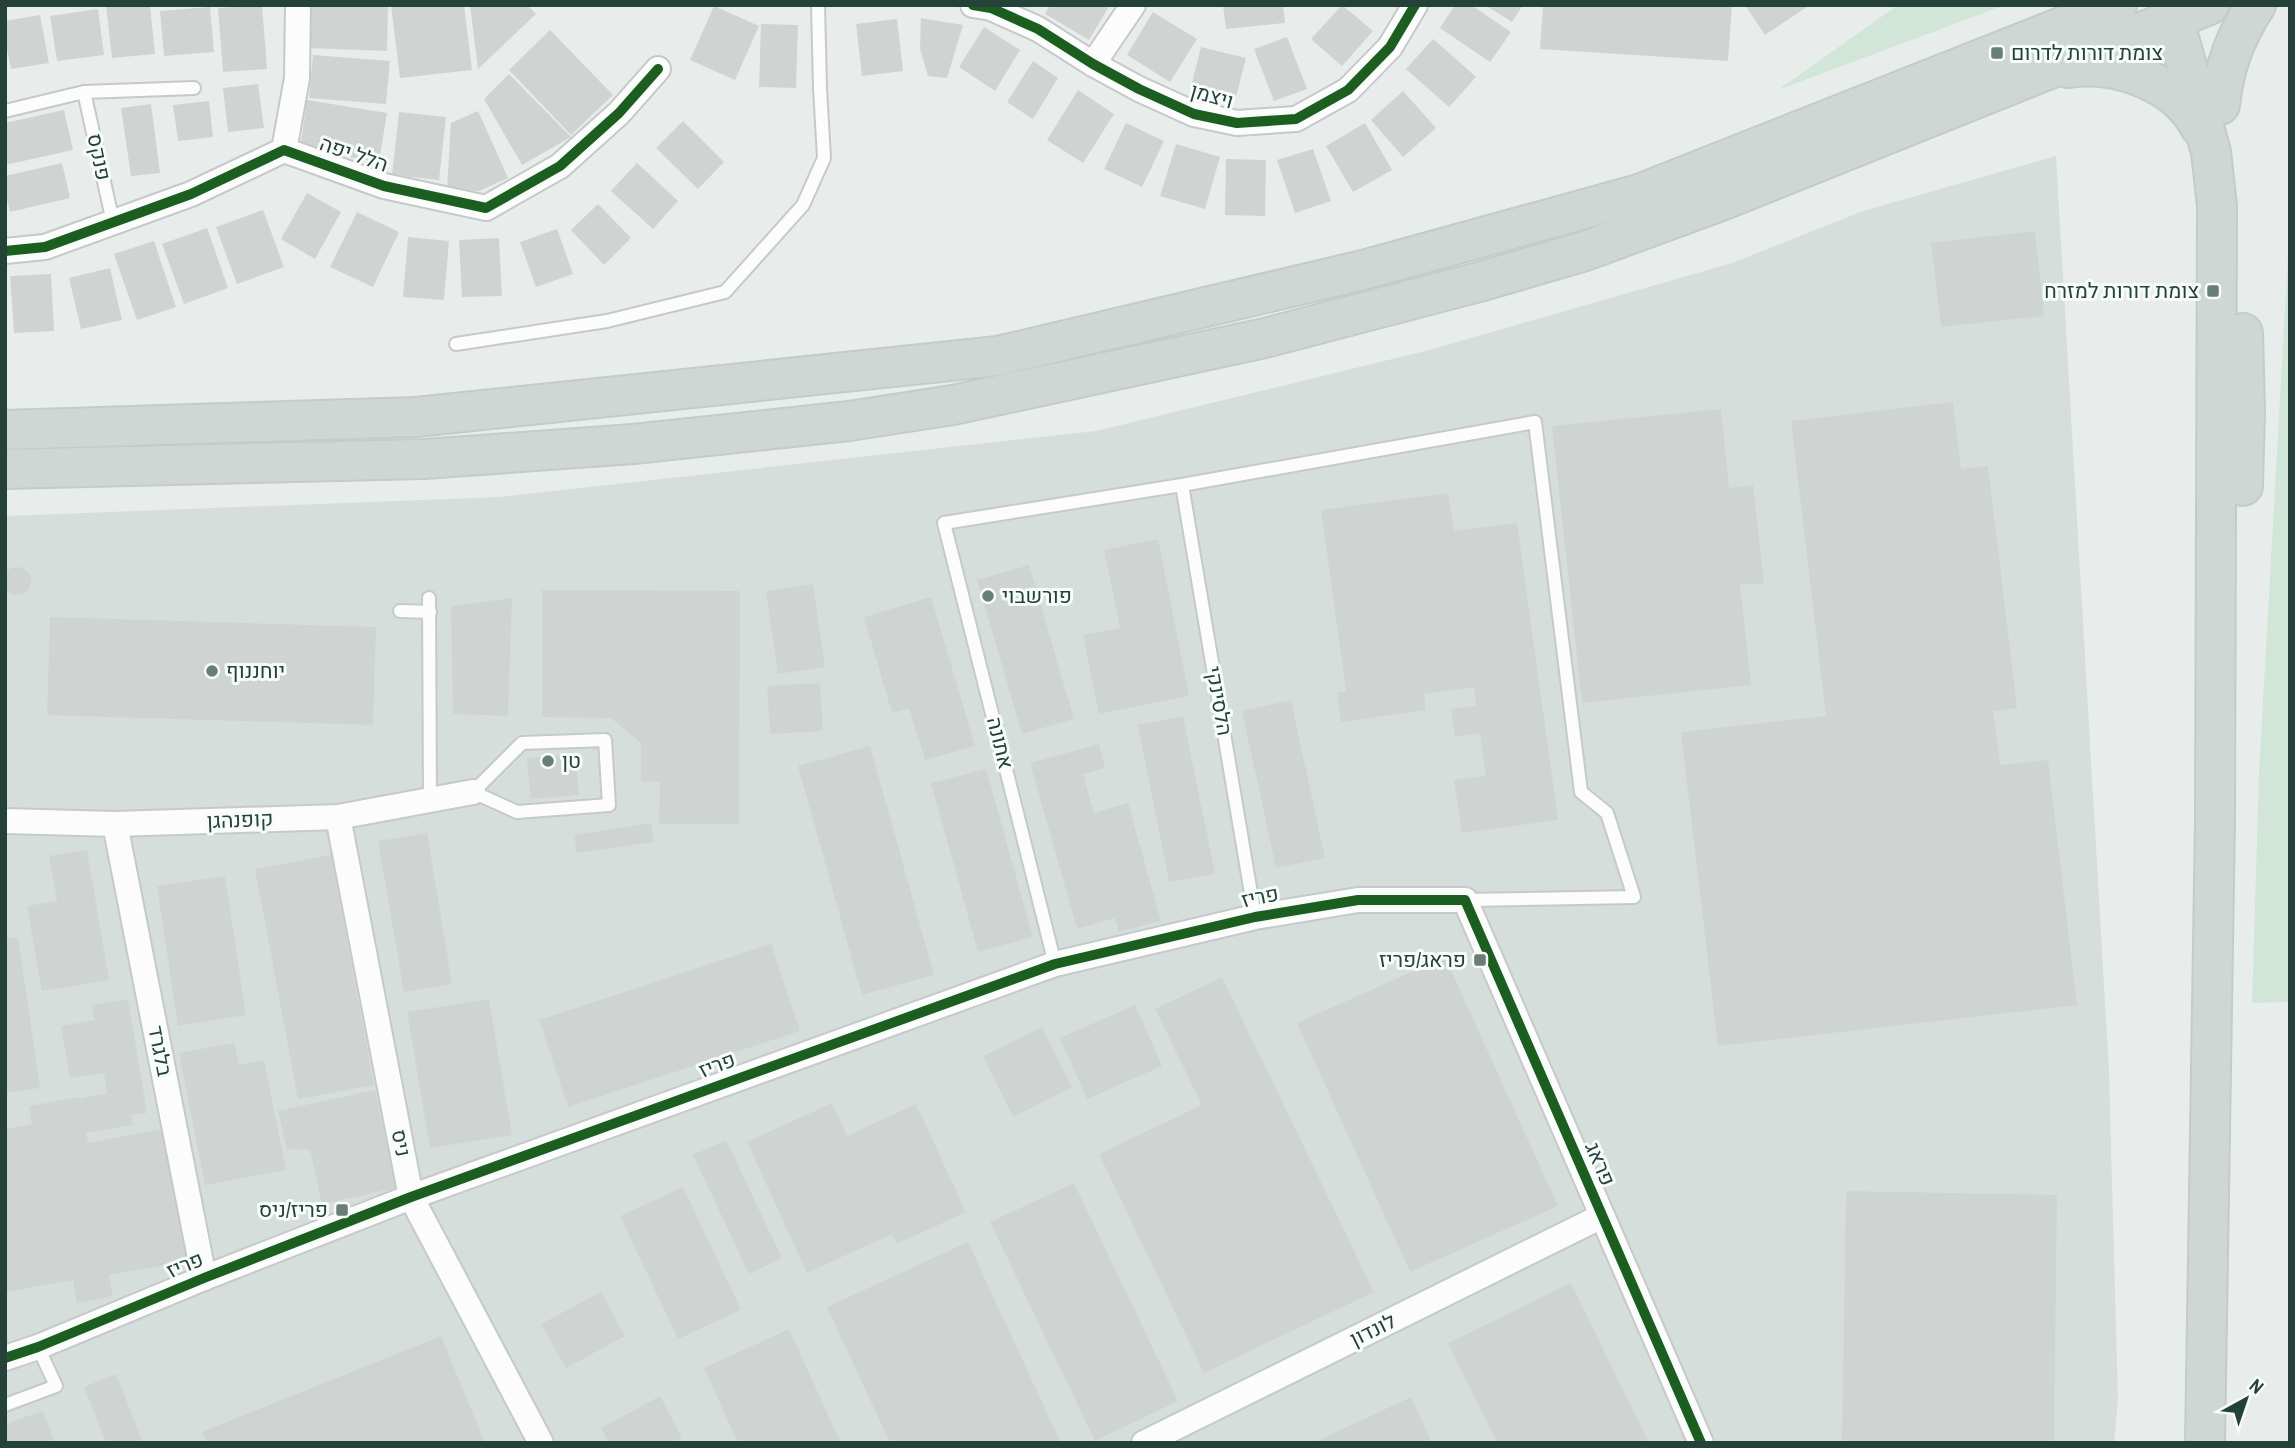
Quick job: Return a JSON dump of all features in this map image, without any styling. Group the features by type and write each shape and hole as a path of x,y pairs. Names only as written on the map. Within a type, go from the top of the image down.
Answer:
{"main road":[{"path":"5,430 416,417 998,356 1363,270 1639,194 2117,5"},
{"path":"2220,105 2222,83 2231,50 2256,5"},
{"path":"2189,9 2220,105 2231,152 2241,264 2245,410 2242,538 2215,820"},
{"path":"5,469 424,459 633,444 849,421 953,405 1265,338 1572,255 1721,201 2046,72 2189,9"},
{"path":"2189,9 2217,206 2215,820 2205,1443"},
{"path":"2046,72 2082,66 2125,72 2153,83 2169,91 2192,113 2211,152"}],"street":[{"path":"5,251 45,247 191,194 284,150 297,78 298,5"},
{"name":"ויצמן","path":"973,5 991,8 1038,29 1139,89 1194,114 1237,123 1296,119 1348,90 1390,47 1415,5"},
{"path":"1094,64 1133,5"},
{"name":"הלל יפה","path":"284,150 384,186 486,208 560,166 619,113 657,69"},
{"name":"קופנהגן","path":"5,821 115,824 338,817 472,792"},
{"name":"ניס","path":"338,817 411,1197 541,1443"},
{"name":"בלגרד","path":"115,824 204,1278"},
{"name":"פריז","path":"5,1358 38,1348 204,1278 411,1197 1055,964 1255,917 1358,900 1465,900"},
{"name":"פראג","path":"1465,900 1701,1443"},
{"name":"לונדון","path":"1144,1443 1602,1216"}],"lane":[{"path":"456,344 607,321 725,292 803,205 824,158 818,5"},
{"path":"5,111 85,92 194,88"},
{"name":"פנקס","path":"85,92 113,222"},
{"path":"1182,485 1535,422 1581,792 1606,813 1634,897 1465,900"},
{"name":"אתונה","path":"1055,964 944,523 1182,485"},
{"name":"הלסינקי","path":"1182,485 1255,917"},
{"path":"429,598 430,801"},
{"path":"400,611 430,612"},
{"path":"605,740 609,805 517,811 472,792 522,743 605,740"},
{"path":"5,1405 56,1386 38,1348"}],"shaded area":[{"path":"2056,156 2109,1071 2118,1400 2114,1443 5,1443 5,516 498,497 1096,431 1429,350 1732,263 1863,211"}],"green space":[{"path":"1898,5 2005,5 1778,90"},
{"path":"2290,219 2290,1002 2252,1003 2259,773"}],"building":[{"path":"106,5 150,5 155,54 112,58"},
{"path":"262,5 267,69 223,72 218,8"},
{"path":"307,5 388,5 387,51 306,48"},
{"path":"391,5 464,5 472,70 400,78"},
{"path":"470,5 527,5 536,14 478,69"},
{"path":"1050,5 1110,5 1089,40 1045,14"},
{"path":"1223,5 1283,5 1285,23 1226,29"},
{"path":"1342,5 1373,31 1342,66 1311,39"},
{"path":"1455,5 1471,5 1511,32 1490,62 1440,28"},
{"path":"1485,5 1523,5 1512,22"},
{"path":"1543,5 1732,5 1728,61 1540,49"},
{"path":"1745,5 1810,5 1765,35"},
{"path":"714,6 759,26 735,80 690,60"},
{"path":"210,7 214,52 164,56 160,11"},
{"path":"98,9 104,55 57,61 50,16"},
{"path":"1153,12 1197,39 1170,82 1127,55"},
{"path":"40,15 49,63 11,69 5,39 5,21"},
{"path":"921,18 963,25 947,78 928,76 920,49"},
{"path":"897,19 903,71 862,76 856,24"},
{"path":"761,24 798,25 796,88 759,87"},
{"path":"984,27 1020,50 995,91 959,67"},
{"path":"550,30 613,95 571,135 509,70"},
{"path":"1287,37 1307,89 1274,101 1254,49"},
{"path":"1433,39 1476,77 1449,107 1406,69"},
{"path":"1201,47 1246,58 1236,97 1191,86"},
{"path":"313,55 390,61 386,104 309,98"},
{"path":"1033,61 1058,78 1033,119 1007,102"},
{"path":"509,74 571,137 522,165 484,99"},
{"path":"258,84 264,128 228,132 223,88"},
{"path":"1078,90 1114,114 1083,163 1047,140"},
{"path":"1403,91 1436,128 1403,157 1371,120"},
{"path":"307,100 387,113 379,162 300,149"},
{"path":"209,101 213,137 178,141 173,105"},
{"path":"151,104 160,173 131,176 121,108"},
{"path":"64,110 73,150 5,165 5,123"},
{"path":"478,111 508,178 479,191 447,189 451,123"},
{"path":"399,112 446,117 439,180 392,175"},
{"path":"683,121 724,162 698,189 656,148"},
{"path":"1126,123 1164,141 1142,187 1104,169"},
{"path":"1365,123 1392,170 1353,192 1326,146"},
{"path":"1176,144 1220,157 1205,209 1160,196"},
{"path":"1313,149 1331,201 1295,213 1277,160"},
{"path":"1226,159 1266,160 1265,216 1225,215"},
{"path":"62,163 70,198 10,212 5,192 5,176"},
{"path":"637,163 678,201 653,229 611,191"},
{"path":"307,193 341,212 315,259 281,239"},
{"path":"598,204 631,238 604,265 571,230"},
{"path":"263,210 284,267 237,284 216,227"},
{"path":"357,212 399,232 373,287 330,267"},
{"path":"207,228 228,288 184,304 162,244"},
{"path":"557,229 573,274 536,287 520,242"},
{"path":"2035,231 2044,316 1941,327 1931,243"},
{"path":"408,237 449,241 444,300 403,297"},
{"path":"499,238 502,296 462,297 459,240"},
{"path":"154,241 176,307 137,320 114,254"},
{"path":"110,268 122,320 81,329 69,278"},
{"path":"51,274 54,331 14,333 10,276"},
{"path":"1953,402 1961,469 1988,466 2017,708 1993,711 2000,765 2048,760 2077,1005 1718,1046 1681,732 1826,716 1791,421"},
{"path":"1721,409 1729,488 1753,485 1764,583 1740,585 1751,685 1582,703 1552,426"},
{"path":"1448,493 1454,531 1517,523 1558,820 1462,833 1454,780 1486,776 1480,733 1455,737 1451,709 1476,706 1474,687 1424,694 1426,710 1341,722 1337,692 1346,691 1321,510"},
{"path":"1158,539 1189,696 1099,714 1083,635 1120,628 1104,550"},
{"path":"1029,565 1074,719 1022,734 977,580"},
{"path":"17,567 27,571 31,581 27,591 17,595 7,591 3,581 7,571"},
{"path":"813,584 825,667 778,674 766,591"},
{"path":"542,590 740,591 739,824 659,824 660,782 641,781 641,743 611,718 542,717"},
{"path":"931,597 975,746 925,760 909,708 892,713 864,617"},
{"path":"512,598 508,716 453,714 451,606"},
{"name":"יוחננוף","path":"50,617 376,627 373,725 47,715"},
{"path":"820,683 823,731 770,734 767,686"},
{"path":"1291,700 1325,858 1276,868 1242,711"},
{"path":"1183,716 1215,874 1169,882 1138,725"},
{"path":"1099,744 1105,768 1083,774 1094,813 1128,803 1161,921 1119,932 1115,918 1077,929 1030,763"},
{"path":"870,746 934,975 862,995 798,766"},
{"path":"575,754 579,795 531,799 527,758"},
{"path":"986,769 1033,937 978,952 931,783"},
{"path":"651,823 654,842 577,853 574,835"},
{"path":"427,833 452,984 404,992 378,841"},
{"path":"87,850 109,980 42,991 27,906 57,901 49,856"},
{"path":"331,855 374,1085 298,1099 255,869"},
{"path":"225,876 246,1015 178,1026 157,886"},
{"path":"18,937 40,1088 5,1093 5,939"},
{"path":"771,944 800,1031 568,1107 539,1020"},
{"path":"1445,957 1558,1206 1410,1272 1297,1023"},
{"path":"1222,977 1374,1292 1204,1373 1099,1154 1202,1105 1155,1009"},
{"path":"128,999 147,1113 131,1115 133,1125 86,1133 88,1143 163,1129 188,1261 109,1275 113,1296 77,1303 73,1280 5,1292 5,1129 32,1124 29,1106 80,1097 82,1110 81,1098 107,1094 104,1073 70,1078 61,1026 95,1020 92,1005"},
{"path":"489,999 512,1135 430,1148 407,1012"},
{"path":"1135,1005 1162,1066 1087,1099 1060,1038"},
{"path":"1042,1027 1072,1087 1013,1117 983,1056"},
{"path":"234,1043 239,1065 264,1060 286,1170 205,1185 179,1053"},
{"path":"375,1090 396,1188 322,1204 310,1150 287,1149 278,1111"},
{"path":"832,1103 847,1136 916,1104 966,1212 897,1244 892,1234 807,1273 747,1142"},
{"path":"726,1140 782,1258 749,1274 693,1155"},
{"path":"1074,1183 1178,1401 1095,1441 990,1222"},
{"path":"683,1187 741,1310 678,1339 620,1216"},
{"path":"1846,1191 2057,1195 2054,1443 1842,1443"},
{"path":"968,1242 1061,1443 890,1443 827,1307"},
{"path":"1571,1283 1649,1443 1497,1443 1448,1343"},
{"path":"601,1292 625,1336 566,1368 541,1324"},
{"path":"789,1329 841,1443 738,1443 704,1368"},
{"path":"441,1336 485,1443 207,1443 202,1432"},
{"path":"116,1374 143,1443 106,1443 84,1387"},
{"path":"660,1396 682,1438 673,1443 609,1443 601,1428"},
{"path":"1411,1397 1432,1443 1313,1443"},
{"path":"43,1411 55,1443 5,1443 5,1424"}],"cycle path":[{"path":"973,5 991,8 1038,29 1093,64 1194,114 1237,123 1296,119 1348,90 1390,47 1415,5"},
{"path":"5,251 45,247 191,194 284,150 384,186 486,208 560,166 619,113 658,69"},
{"path":"5,1358 411,1197 1055,964 1255,917 1358,900 1465,900 1701,1443"}],"place":[{"name":"צומת דורות לדרום","path":"1997,53"},
{"name":"צומת דורות למזרח","path":"2213,291"},
{"name":"פורשבוי","path":"988,596"},
{"name":"יוחננוף","path":"212,671"},
{"name":"טן","path":"548,761"},
{"name":"פראג/פריז","path":"1480,960"},
{"name":"פריז/ניס","path":"342,1210"}]}
